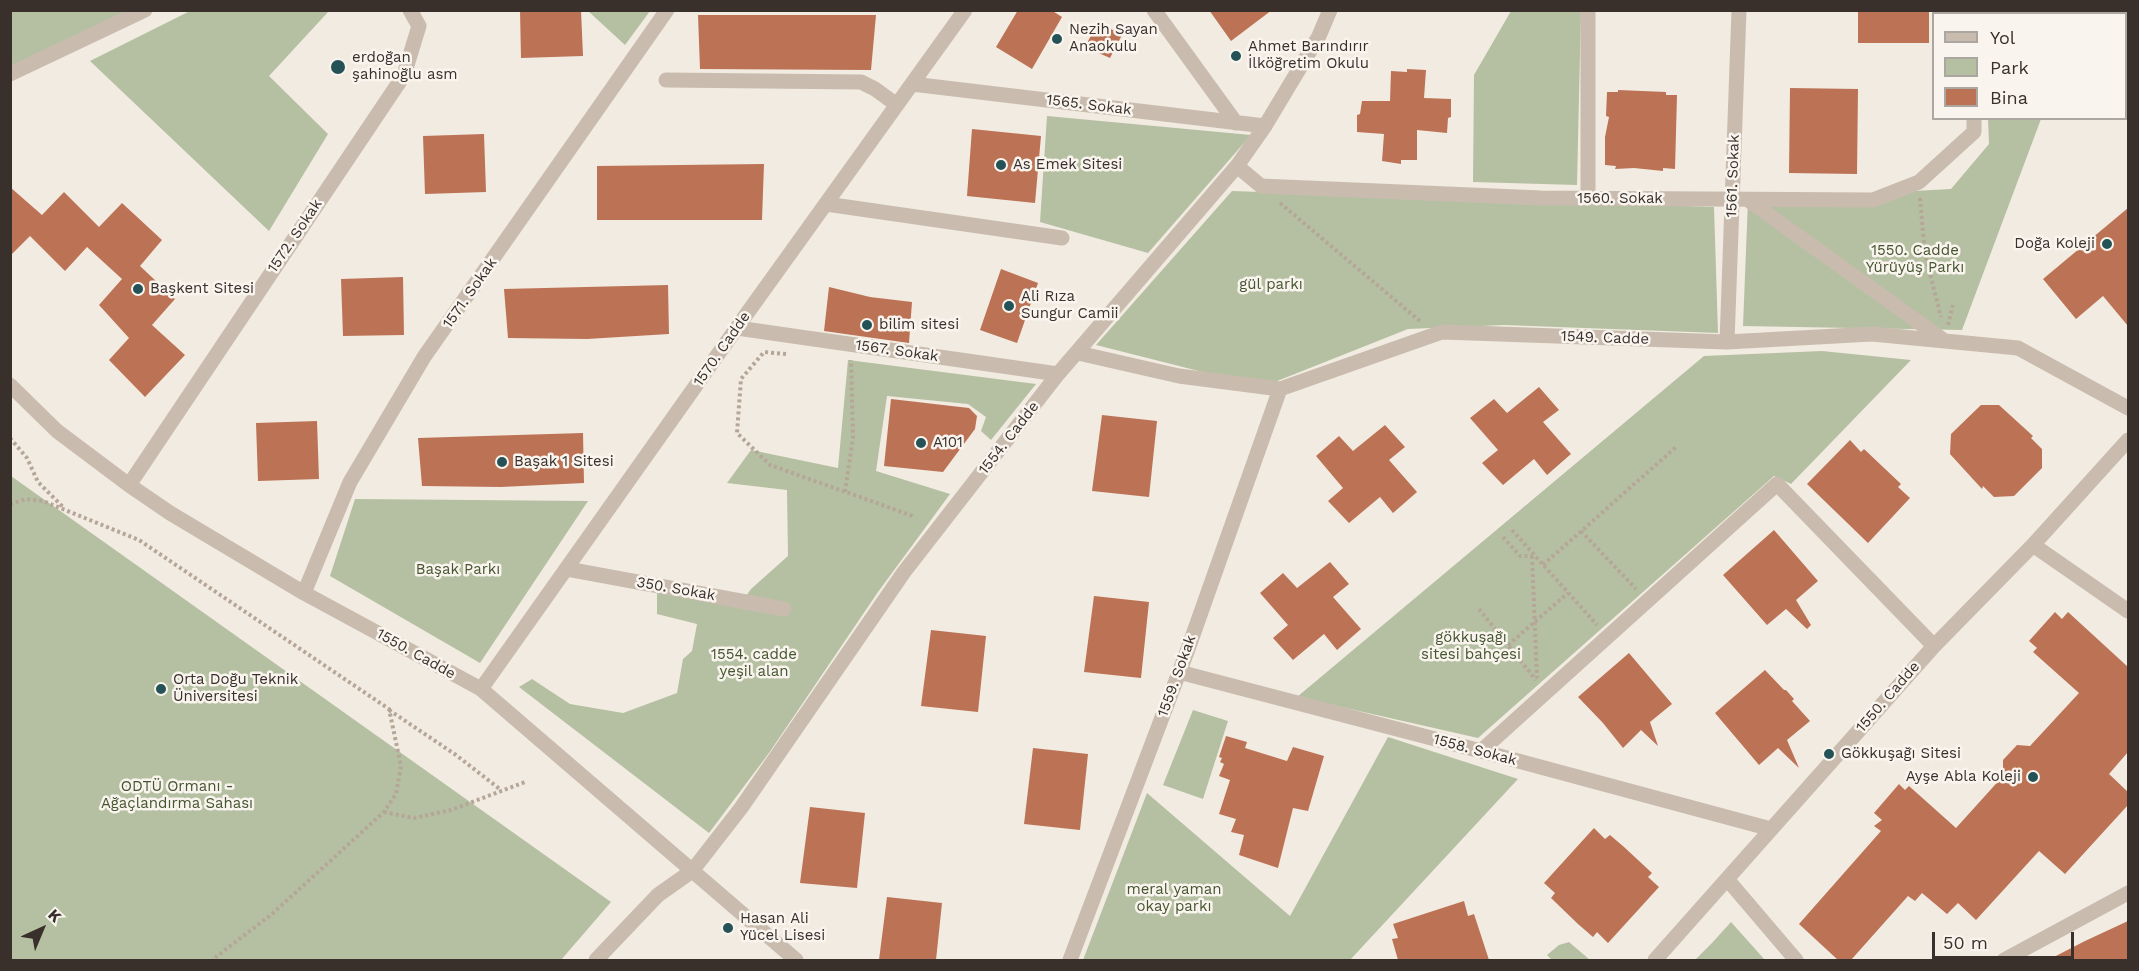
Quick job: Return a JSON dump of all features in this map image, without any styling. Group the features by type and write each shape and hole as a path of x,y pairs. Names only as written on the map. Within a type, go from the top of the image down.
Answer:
{"street":[{"path":"10,74 145,10"},
{"name":"1572. Sokak","path":"129,485 404,75 419,26 410,10"},
{"name":"1571. Sokak","path":"304,593 350,482 424,357 667,10"},
{"name":"1570. Cadde","path":"481,689 965,10"},
{"path":"1154,10 1236,123"},
{"name":"1554. Cadde","path":"596,960 658,895 692,871 741,808 904,572 1058,374 1237,166 1265,126 1319,36 1330,10"},
{"path":"1588,10 1588,198"},
{"name":"1561. Sokak","path":"1727,342 1739,10"},
{"path":"666,80 861,82 875,88 897,105"},
{"name":"1565. Sokak","path":"912,84 1265,126"},
{"name":"1560. Sokak","path":"1261,186 1588,198 1873,201 1919,182 1974,132 1974,120"},
{"path":"1237,166 1261,186"},
{"path":"1748,200 1944,333"},
{"path":"826,204 1062,238"},
{"name":"1567. Sokak","path":"737,328 1058,374"},
{"name":"1549. Cadde","path":"1078,353 1179,376 1280,389 1442,332 1727,342 1872,334 1944,333 2018,348 2128,408"},
{"name":"1550. Cadde","path":"10,385 57,431 170,513 304,593 481,689 796,960"},
{"name":"1559. Sokak","path":"1070,960 1179,672 1280,389"},
{"name":"1550. Cadde","path":"1655,960 1934,646 2033,545 2128,440"},
{"path":"1481,751 1777,484 1934,646"},
{"path":"2033,545 2128,611"},
{"name":"350. Sokak","path":"567,569 784,609"},
{"name":"1558. Sokak","path":"1179,672 1771,830"},
{"path":"1727,879 1796,960"},
{"path":"2004,960 2128,893"}],"path":[{"path":"1919,182 1925,254 1944,333"},
{"path":"1261,186 1435,334"},
{"path":"845,492 853,438 851,344"},
{"path":"797,355 764,352 741,379 736,433 770,465 913,516"},
{"path":"10,438 27,458 38,482 66,510"},
{"path":"1543,565 1676,447"},
{"path":"10,504 26,499 43,501 139,540 456,755 501,790"},
{"path":"1512,530 1533,556 1608,636"},
{"path":"1581,531 1647,600"},
{"path":"1503,537 1520,556 1533,556"},
{"path":"1533,556 1537,699"},
{"path":"1508,645 1568,593"},
{"path":"1479,609 1537,680"},
{"path":"212,960 272,914 384,812 396,794 401,766 389,710"},
{"path":"384,812 414,818 450,810 525,782"}],"green space":[{"path":"11,11 150,11 11,66"},
{"path":"190,11 329,11 269,76 328,134 269,231 90,61"},
{"path":"588,11 650,11 625,45"},
{"path":"1511,11 1581,11 1577,185 1473,182 1474,75"},
{"path":"1047,116 1251,135 1148,253 1040,222"},
{"name":"1550. Cadde Yürüyüş Parkı","path":"1988,120 2041,120 1962,330 1743,326 1748,200 1951,189 1989,144"},
{"name":"gül parkı","path":"1232,191 1714,207 1718,333 1504,325 1408,329 1262,387 1096,345"},
{"name":"gökkuşağı sitesi bahçesi","path":"1822,351 1911,360 1791,484 1774,476 1478,738 1297,697 1704,356"},
{"name":"1554. cadde yeşil alan","path":"848,360 1036,384 991,440 981,431 986,417 968,404 887,396 876,471 950,494 878,592 769,753 709,833 519,687 532,679 570,704 623,713 677,693 683,659 692,651 697,624 657,614 657,585 742,602 751,589 788,556 787,490 727,483 751,450 838,468"},
{"name":"ODTÜ Ormanı - Ağaçlandırma Sahası","path":"11,476 611,902 561,960 11,960"},
{"name":"Başak Parkı","path":"355,499 588,501 480,663 330,576"},
{"path":"1193,710 1228,721 1203,799 1163,785"},
{"name":"meral yaman okay parkı","path":"1388,737 1518,779 1350,960 1083,960 1147,793 1290,916"},
{"path":"1731,922 1765,960 1695,960 1712,943"},
{"path":"1569,942 1590,960 1552,960 1547,955 1559,945"}],"building":[{"path":"520,10 581,10 583,56 521,58"},
{"path":"1018,10 1051,10 1062,17 1032,69 996,47"},
{"path":"1209,10 1272,10 1231,41"},
{"path":"1858,10 1929,10 1929,43 1858,43"},
{"path":"698,15 876,15 871,70 700,69"},
{"path":"1098,22 1122,35 1110,58 1085,47"},
{"path":"1407,69 1426,70 1424,98 1451,99 1451,117 1448,118 1447,133 1417,130 1417,160 1401,160 1401,164 1382,161 1384,134 1357,132 1357,115 1360,114 1362,101 1390,101 1391,71 1407,72"},
{"path":"1790,88 1858,89 1857,174 1789,173"},
{"path":"1618,90 1666,92 1666,95 1677,95 1675,169 1663,168 1663,171 1615,169 1616,166 1605,165 1605,137 1609,117 1606,116 1607,92 1618,92"},
{"name":"As Emek Sitesi","path":"972,129 1041,136 1035,203 967,196"},
{"path":"484,134 486,192 425,194 423,136"},
{"path":"764,164 762,220 597,220 597,166"},
{"name":"Başkent Sitesi","path":"10,187 42,215 64,192 99,227 122,203 162,240 140,266 175,299 152,325 185,355 145,397 109,360 129,338 99,305 122,279 87,247 65,271 30,236 10,256"},
{"name":"Doğa Koleji","path":"2128,208 2128,326 2103,296 2076,319 2043,279"},
{"name":"Ali Rıza Sungur Camii","path":"1001,269 1038,283 1017,343 980,330"},
{"path":"403,277 404,335 343,336 341,279"},
{"path":"668,285 669,334 587,339 508,338 504,289"},
{"name":"bilim sitesi","path":"829,287 870,297 912,302 909,343 824,331"},
{"path":"1539,387 1559,410 1543,422 1571,454 1547,475 1534,459 1503,485 1482,463 1498,450 1470,418 1494,399 1507,413"},
{"path":"891,399 969,408 977,416 975,429 943,472 884,466"},
{"path":"1981,405 1999,405 2033,436 2031,438 2042,449 2042,468 2014,496 1994,497 1983,486 1982,489 1950,454 1951,434"},
{"path":"1102,415 1157,421 1149,497 1092,491"},
{"path":"317,421 319,479 258,481 256,423"},
{"path":"1385,425 1405,447 1389,460 1417,492 1393,513 1380,497 1349,523 1328,501 1343,488 1316,456 1339,436 1353,451"},
{"name":"Başak 1 Sitesi","path":"583,433 584,483 501,487 422,486 418,438"},
{"path":"1850,440 1861,452 1864,449 1901,484 1898,487 1910,498 1868,543 1807,484"},
{"path":"1774,530 1818,581 1796,600 1811,625 1807,629 1786,609 1767,625 1723,575"},
{"path":"1330,562 1349,584 1333,597 1361,629 1337,650 1324,634 1293,660 1273,638 1288,625 1260,593 1283,573 1297,588"},
{"path":"1094,596 1149,602 1141,678 1084,672"},
{"path":"2055,612 2062,619 2068,612 2128,667 2128,752 2109,774 2128,792 2128,805 2065,874 2039,851 1976,920 1958,903 1947,914 1922,893 1915,901 1908,896 1851,960 1838,960 1799,924 1881,831 1874,826 1882,820 1874,813 1899,784 1905,790 1909,786 1956,828 2003,776 2003,760 2017,745 2030,746 2079,693 2033,652 2037,648 2029,641"},
{"path":"931,630 986,636 978,712 921,706"},
{"path":"1629,653 1672,704 1650,722 1658,746 1641,730 1623,748 1578,697"},
{"path":"1765,670 1794,699 1792,701 1810,721 1787,740 1799,768 1778,748 1759,765 1715,713"},
{"path":"1226,736 1247,742 1245,748 1287,761 1293,747 1324,756 1308,811 1293,808 1278,868 1239,855 1244,835 1231,832 1236,819 1219,814 1230,780 1219,776 1224,764 1220,762 1222,758 1219,757"},
{"path":"1033,748 1088,754 1080,830 1024,824"},
{"path":"810,807 865,813 857,888 800,883"},
{"path":"1594,828 1605,839 1610,835 1624,847 1652,873 1648,877 1659,887 1608,943 1597,932 1593,937 1578,924 1551,898 1555,893 1544,883"},
{"path":"887,897 942,903 936,960 879,960"},
{"path":"1464,901 1468,916 1474,914 1489,960 1398,960 1392,939 1398,938 1393,924"},
{"path":"2128,921 2128,960 2048,960 2085,941"}],"place":[{"name":"Nezih Sayan Anaokulu","path":"1057,39"},
{"name":"Ahmet Barındırır İlköğretim Okulu","path":"1236,56"},
{"name":"erdoğan şahinoğlu asm","path":"338,67"},
{"name":"As Emek Sitesi","path":"1001,165"},
{"name":"Doğa Koleji","path":"2107,244"},
{"name":"Başkent Sitesi","path":"138,289"},
{"name":"Ali Rıza Sungur Camii","path":"1009,306"},
{"name":"bilim sitesi","path":"867,325"},
{"name":"A101","path":"921,443"},
{"name":"Başak 1 Sitesi","path":"502,462"},
{"name":"Orta Doğu Teknik Üniversitesi","path":"161,689"},
{"name":"Gökkuşağı Sitesi","path":"1829,754"},
{"name":"Ayşe Abla Koleji","path":"2033,777"},
{"name":"Hasan Ali Yücel Lisesi","path":"728,928"}]}
